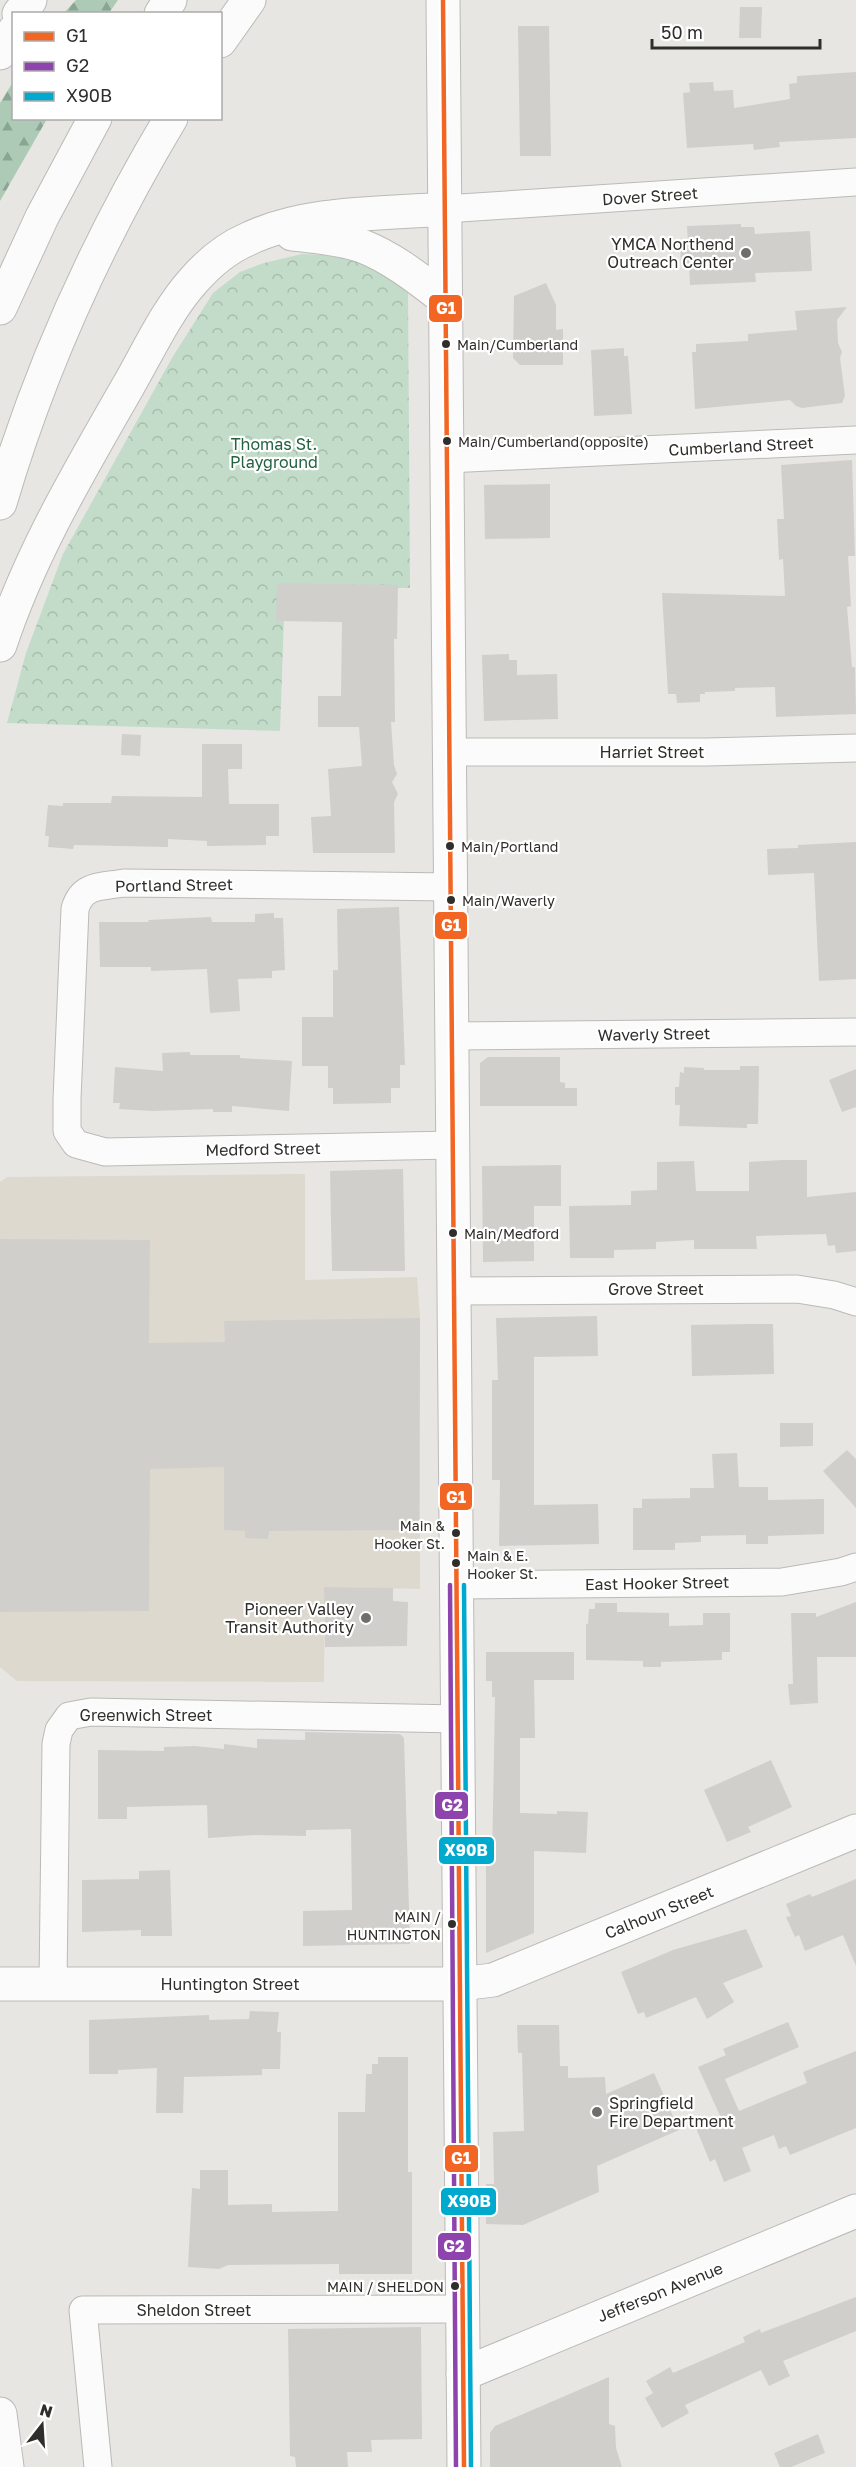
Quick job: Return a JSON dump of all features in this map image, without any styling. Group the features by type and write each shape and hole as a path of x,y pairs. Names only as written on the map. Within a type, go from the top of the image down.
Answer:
{"main road":[{"path":"21,12 30,0"},
{"path":"222,38 249,0"},
{"path":"443,0 464,2467"},
{"path":"0,36 12,23"},
{"path":"0,53 12,34"},
{"path":"0,308 42,217 94,120"},
{"path":"0,503 40,382 69,310 110,226 170,120"},
{"path":"0,645 25,578 53,520 172,309 194,280 219,256 248,239 276,230 348,214 445,209"},
{"path":"276,230 363,247 404,269 446,300"},
{"name":"Calhoun Street","path":"460,1984 493,1980 856,1831"},
{"name":"Huntington Street","path":"0,1984 460,1984"},
{"name":"Jefferson Avenue","path":"463,2374 856,2211"},
{"path":"0,2414 7,2467"}],"street":[{"name":"Dover Street","path":"445,209 856,182"},
{"name":"Cumberland Street","path":"447,459 856,440"},
{"name":"Harriet Street","path":"449,752 708,752 856,748"},
{"name":"Portland Street","path":"76,1144 68,1131 67,1099 75,909 78,897 91,888 124,883 450,887"},
{"name":"Waverly Street","path":"452,1036 856,1032"},
{"name":"Medford Street","path":"76,1144 105,1152 453,1145"},
{"name":"Grove Street","path":"454,1291 797,1289 834,1295 856,1302"},
{"name":"East Hooker Street","path":"457,1585 782,1582 841,1572 856,1567"},
{"name":"Greenwich Street","path":"53,1984 56,1744 59,1730 69,1716 91,1712 458,1719"},
{"name":"Sheldon Street","path":"98,2467 83,2310 463,2309"}],"shaded area":[{"path":"305,1174 305,1280 417,1277 420,1318 420,1589 325,1587 324,1682 17,1681 0,1667 0,1182 7,1177"}],"green space":[{"path":"76,0 118,0 110,12 65,12"},
{"path":"12,84 12,120 46,120 0,201 0,103"},
{"name":"Thomas St. Playground","path":"302,254 341,256 373,266 408,291 410,588 285,588 280,731 7,723 26,653 63,554 172,358 213,293 240,272 264,263"}],"building":[{"path":"740,7 762,7 761,38 739,38"},
{"path":"518,26 549,26 551,156 520,156"},
{"path":"856,72 856,138 779,142 780,147 754,150 753,144 687,148 683,93 690,92 689,83 713,82 714,91 733,90 734,108 790,99 789,84 797,83 797,76"},
{"name":"YMCA Northend Outreach Center","path":"741,224 741,227 754,227 755,234 810,231 812,271 755,273 756,282 690,285 689,263 681,263 680,244 688,243 687,226"},
{"path":"546,283 556,305 556,330 563,329 563,365 520,365 513,358 514,296"},
{"path":"847,307 837,320 845,396 842,403 802,408 790,400 695,409 692,352 696,352 696,344 748,341 748,334 797,330 795,311"},
{"path":"624,348 624,356 628,356 632,414 594,416 591,350"},
{"path":"852,460 855,556 848,556 851,606 847,607 852,667 855,667 856,714 776,717 775,687 735,688 735,691 705,692 705,694 700,694 700,702 677,703 676,694 668,694 662,593 785,596 783,559 779,560 777,519 784,519 781,465"},
{"path":"550,484 550,538 485,539 484,485"},
{"path":"277,583 398,585 397,639 394,639 395,722 391,722 394,765 397,774 392,782 398,794 394,802 395,853 313,853 311,817 331,816 328,769 362,766 359,727 318,727 318,696 341,696 342,622 276,621"},
{"path":"509,654 509,660 517,660 517,675 557,674 558,719 484,721 482,655"},
{"path":"122,734 141,735 140,756 121,755"},
{"path":"202,744 242,744 242,769 228,769 229,804 279,804 279,836 266,836 266,845 207,846 207,841 168,839 168,847 74,845 73,849 48,847 49,836 45,836 48,805 111,803 112,796 202,797"},
{"path":"856,842 856,979 819,981 814,873 768,875 767,849"},
{"path":"399,907 405,1065 400,1065 400,1088 391,1088 391,1103 333,1104 333,1088 328,1088 328,1066 302,1066 302,1017 333,1017 333,970 338,970 337,909"},
{"path":"274,913 274,918 283,918 285,970 272,971 272,978 238,979 240,1011 210,1013 207,969 151,971 151,967 100,967 99,922 149,922 148,920 211,917 212,922 255,922 255,914"},
{"path":"190,1052 190,1055 240,1055 240,1058 292,1061 289,1111 232,1106 232,1112 213,1112 213,1109 152,1111 119,1109 120,1103 113,1103 115,1067 163,1071 162,1053"},
{"path":"488,1057 560,1057 560,1082 565,1083 565,1088 577,1088 577,1106 480,1106 480,1063"},
{"path":"740,1066 759,1066 758,1124 747,1124 747,1128 679,1126 680,1105 675,1105 675,1087 679,1087 680,1072 684,1073 684,1067 704,1068 704,1070 740,1070"},
{"path":"856,1069 856,1107 842,1112 829,1080"},
{"path":"807,1160 807,1197 856,1192 856,1251 836,1253 835,1245 828,1246 826,1234 756,1236 757,1249 694,1249 694,1240 656,1242 656,1249 614,1250 614,1258 570,1258 569,1206 631,1205 631,1191 657,1190 657,1162 694,1161 696,1191 749,1191 749,1162"},
{"path":"561,1165 561,1206 534,1206 534,1261 483,1262 482,1166"},
{"path":"403,1169 405,1271 332,1271 330,1171"},
{"path":"0,1239 150,1240 149,1343 225,1342 224,1321 420,1318 419,1530 269,1531 268,1539 245,1538 245,1531 224,1530 224,1467 150,1469 149,1611 0,1612"},
{"path":"597,1316 598,1356 534,1357 534,1505 598,1504 599,1544 499,1546 500,1480 492,1480 492,1380 498,1380 496,1318"},
{"path":"773,1324 774,1374 692,1376 691,1325"},
{"path":"780,1423 813,1423 813,1446 780,1447"},
{"path":"847,1450 856,1459 856,1508 823,1471"},
{"path":"737,1453 739,1487 768,1487 768,1500 824,1499 824,1534 768,1536 768,1544 746,1544 746,1535 701,1536 701,1542 675,1543 675,1550 633,1550 633,1508 642,1508 642,1499 690,1498 690,1488 714,1488 712,1454"},
{"name":"Pioneer Valley Transit Authority","path":"324,1587 393,1588 393,1601 408,1602 407,1646 325,1647"},
{"path":"856,1602 856,1657 817,1657 818,1703 790,1705 788,1684 793,1684 791,1613 816,1613 816,1617"},
{"path":"595,1603 617,1603 617,1612 669,1613 669,1626 703,1625 703,1613 730,1613 730,1652 722,1652 722,1660 661,1662 661,1667 643,1667 643,1661 586,1660 586,1624 588,1624 589,1609 595,1609"},
{"path":"486,1652 574,1652 574,1680 534,1680 535,1738 520,1738 520,1813 588,1812 586,1853 534,1851 534,1933 486,1953 486,1864 492,1864 495,1697 492,1697 492,1681 486,1681"},
{"path":"305,1732 400,1734 404,1738 410,1944 303,1946 303,1911 352,1910 351,1829 306,1830 306,1836 255,1835 208,1838 207,1805 127,1807 127,1819 98,1819 98,1750 164,1751 164,1747 195,1746 224,1749 224,1744 257,1748 257,1739 305,1740"},
{"path":"771,1760 792,1807 748,1827 751,1832 727,1842 704,1790"},
{"path":"170,1870 172,1936 141,1936 141,1930 82,1932 82,1880 139,1879 139,1871"},
{"path":"856,1879 856,1966 843,1935 805,1951 799,1935 795,1937 786,1917 791,1916 786,1904 810,1894 812,1897"},
{"path":"746,1929 763,1967 723,1983 734,2002 707,2019 696,1997 646,2018 644,2012 638,2014 621,1972 673,1950"},
{"path":"250,2011 279,2012 277,2032 281,2032 280,2069 262,2069 262,2075 184,2077 183,2113 156,2113 157,2068 118,2070 118,2074 89,2074 89,2020 209,2015 209,2020 249,2019"},
{"path":"788,2022 799,2047 725,2079 739,2111 807,2083 803,2072 856,2051 856,2128 790,2155 786,2146 779,2149 774,2135 742,2148 751,2171 724,2182 715,2159 710,2162 696,2128 721,2118 698,2067 726,2055 723,2049"},
{"name":"Springfield Fire Department","path":"517,2025 559,2025 560,2066 568,2066 568,2078 605,2077 606,2094 654,2073 679,2130 597,2166 599,2192 523,2225 486,2224 486,2184 494,2184 493,2132 524,2131 522,2053 518,2053"},
{"path":"378,2057 408,2057 408,2172 412,2172 412,2274 339,2274 339,2264 228,2265 219,2269 188,2267 192,2188 200,2189 200,2170 228,2170 228,2205 272,2204 272,2212 338,2211 338,2112 365,2112 366,2074 372,2074 372,2064 378,2064"},
{"path":"856,2297 856,2331 783,2361 790,2376 769,2386 761,2370 685,2405 689,2413 662,2428 645,2398 653,2393 646,2381 670,2367 673,2373 745,2342 743,2337 760,2329 761,2333"},
{"path":"421,2327 422,2439 371,2440 372,2452 347,2452 348,2467 296,2467 295,2457 290,2456 288,2329"},
{"path":"609,2377 609,2424 615,2426 616,2448 622,2467 490,2467 490,2433 495,2426"},
{"path":"818,2434 825,2453 791,2467 780,2467 774,2453"}],"transit line":[{"name":"G1","path":"443,0 464,2467"},
{"name":"G2","path":"450,1585 456,2467"},
{"name":"X90B","path":"464,1585 471,2467"}],"place":[{"name":"YMCA Northend Outreach Center","path":"746,253"},
{"name":"Main/Cumberland","path":"446,344"},
{"name":"Main/Cumberland(opposite)","path":"447,441"},
{"name":"Main/Portland","path":"450,846"},
{"name":"Main/Waverly","path":"451,900"},
{"name":"Main/Medford","path":"453,1233"},
{"name":"Main & Hooker St.","path":"456,1533"},
{"name":"Main & E. Hooker St.","path":"456,1563"},
{"name":"Pioneer Valley Transit Authority","path":"366,1618"},
{"name":"MAIN / HUNTINGTON","path":"452,1924"},
{"name":"Springfield Fire Department","path":"597,2112"},
{"name":"MAIN / SHELDON","path":"455,2286"}]}
